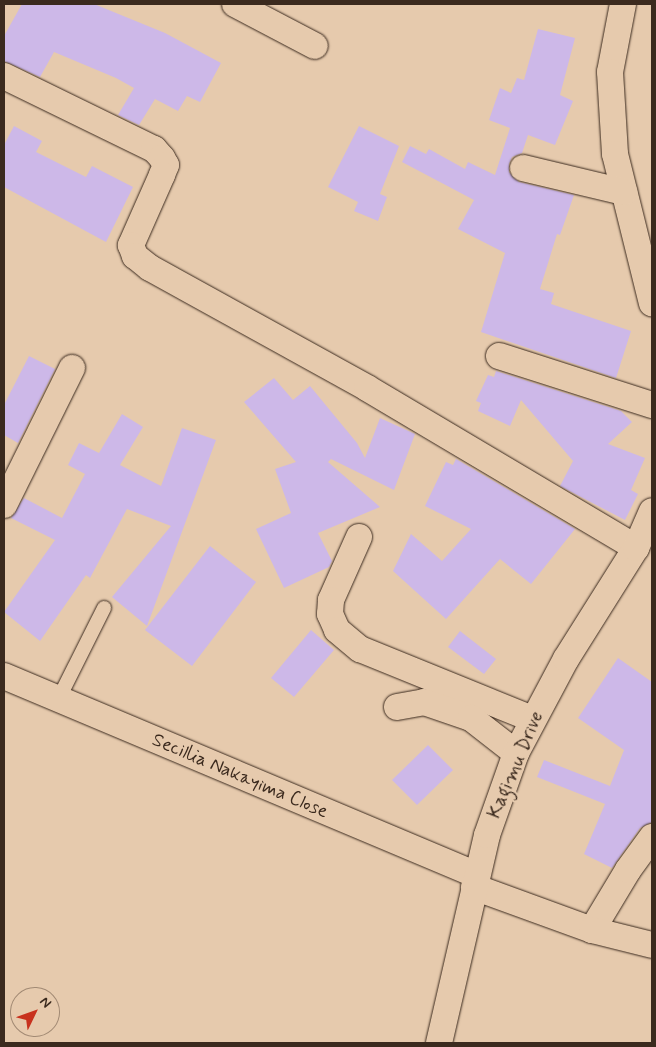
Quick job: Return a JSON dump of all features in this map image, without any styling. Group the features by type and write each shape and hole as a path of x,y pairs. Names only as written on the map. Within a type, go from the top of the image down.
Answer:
{"street":[{"path":"235,4 315,46"},
{"path":"623,4 610,72 615,154 652,304"},
{"path":"4,76 154,149 162,158 166,165 131,245 135,256 150,268 367,388 636,548"},
{"path":"523,168 624,192"},
{"path":"499,356 652,406"},
{"path":"4,505 72,368"},
{"name":"Kagimu Drive","path":"438,1043 475,881 516,753 566,659 636,548 652,511"},
{"path":"359,537 331,600 330,614 337,630 360,649 532,720"},
{"name":"Secillia Nakayima Close","path":"4,676 592,930 652,945"},
{"path":"397,707 424,702 471,718 516,753"},
{"path":"592,930 628,870 652,838"}],"lane":[{"path":"58,700 104,608"}],"building":[{"path":"22,4 94,4 165,33 221,63 200,102 187,96 178,111 155,99 139,125 118,115 134,88 116,78 54,52 40,77 4,61 4,36"},
{"path":"538,29 575,38 560,95 573,101 555,145 528,135 522,153 512,157 509,164 509,172 519,182 574,195 560,235 557,234 540,289 554,293 551,304 631,331 616,378 481,332 505,253 458,229 474,200 402,162 410,146 426,154 429,149 465,169 468,162 495,175 510,128 489,120 500,88 511,93 517,78 524,80"},
{"path":"14,126 42,141 36,152 86,177 92,166 133,187 106,242 4,187 4,145"},
{"path":"359,126 399,146 380,194 387,197 378,221 354,211 358,202 328,187"},
{"path":"29,356 55,369 18,443 4,435 4,405"},
{"path":"496,371 621,411 632,422 608,444 645,458 631,490 638,494 625,520 560,486 573,461 521,400 510,426 478,411 481,403 476,401 488,375 494,377"},
{"path":"274,378 293,400 310,386 357,443 365,458 380,418 415,434 394,490 331,459 328,462 380,507 318,533 332,561 329,567 284,588 256,529 291,513 275,469 296,462 244,402"},
{"path":"122,414 143,427 120,465 161,486 182,428 216,440 147,626 112,597 171,526 127,509 90,578 86,575 40,641 4,612 55,540 11,518 24,498 62,518 85,474 68,465 79,443 99,453"},
{"path":"456,459 575,529 531,584 500,559 446,619 393,571 411,534 442,561 471,529 425,506 446,462 453,465"},
{"path":"210,546 256,582 192,666 145,630"},
{"path":"311,630 334,650 294,697 271,678"},
{"path":"460,631 496,659 484,674 448,647"},
{"path":"618,658 652,682 652,822 640,828 612,868 584,854 605,804 537,777 544,760 610,786 624,750 578,718"},
{"path":"428,745 453,770 417,805 392,780"}]}
